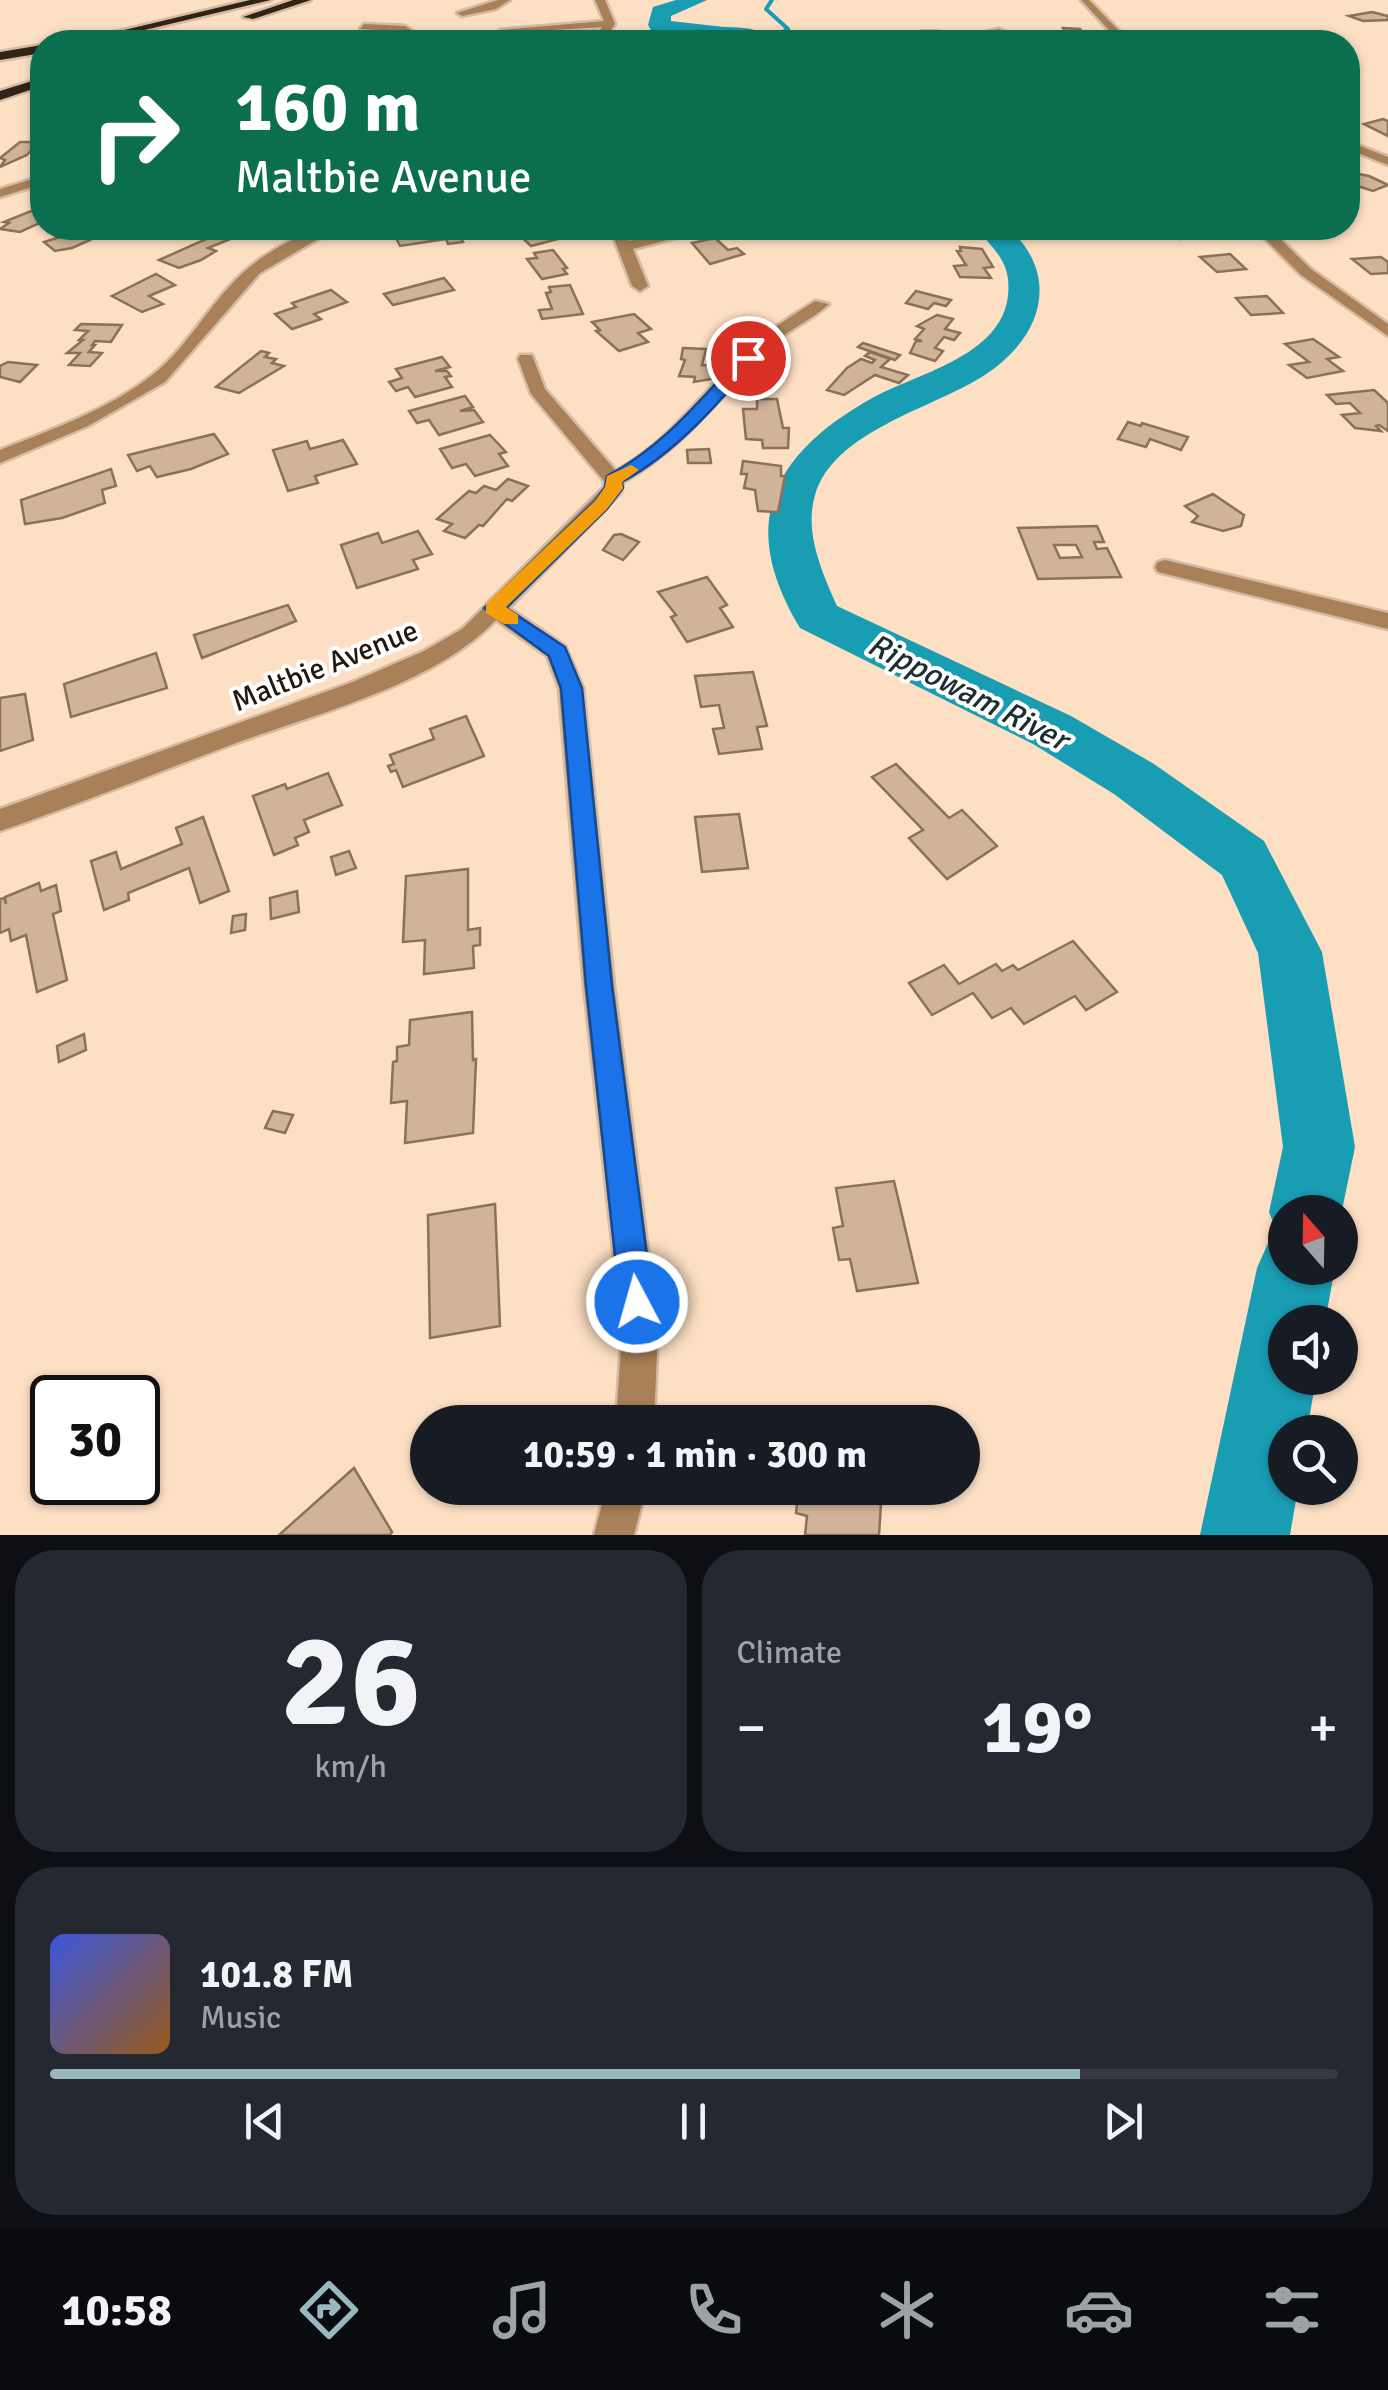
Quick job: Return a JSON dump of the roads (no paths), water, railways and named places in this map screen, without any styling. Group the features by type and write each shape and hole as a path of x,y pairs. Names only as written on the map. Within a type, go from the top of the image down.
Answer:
{"highway":[{"path":"133,30 266,0"},
{"path":"164,30 266,0"},
{"path":"231,23 306,0"},
{"path":"0,56 30,51"},
{"path":"0,79 30,70"},
{"path":"0,93 30,84"}],"street":[{"path":"462,13 493,8 505,0"},
{"path":"600,0 610,24"},
{"path":"1070,0 1088,0 1115,30"},
{"path":"505,30 610,24"},
{"path":"606,30 610,24"},
{"path":"364,26 404,30"},
{"path":"1360,150 1388,161"},
{"path":"0,194 30,184"},
{"path":"0,194 30,199"},
{"path":"0,457 65,430 158,378 201,335 259,264 306,240"},
{"path":"623,240 640,286"},
{"path":"626,246 653,240"},
{"path":"1273,240 1306,272 1388,330"},
{"name":"Maltbie Avenue","path":"0,820 342,695 432,657 470,634 601,505 614,488 613,480 650,460 693,421 768,340 822,304"},
{"path":"526,359 537,390 613,480"},
{"path":"1164,567 1388,621"},
{"path":"494,608 558,652 571,688 599,986 640,1330 636,1405"},
{"path":"614,1535 622,1505"}],"water":[{"path":"668,24 755,30 651,30"}],"waterway":[{"name":"Rippowam River","path":"689,30 659,25 661,12 697,0"},
{"name":"Rippowam River","path":"772,0 766,9 786,30"},
{"name":"Rippowam River","path":"1005,240 1019,261 1024,279 1024,296 1010,330 980,361 901,399 847,432 806,471 792,498 790,513 800,573 817,616 1052,730 1134,779 1243,858 1290,952 1319,1147 1309,1195"},
{"name":"Rippowam River","path":"1288,1305 1293,1285"},
{"name":"Rippowam River","path":"1245,1535 1272,1395"}]}
